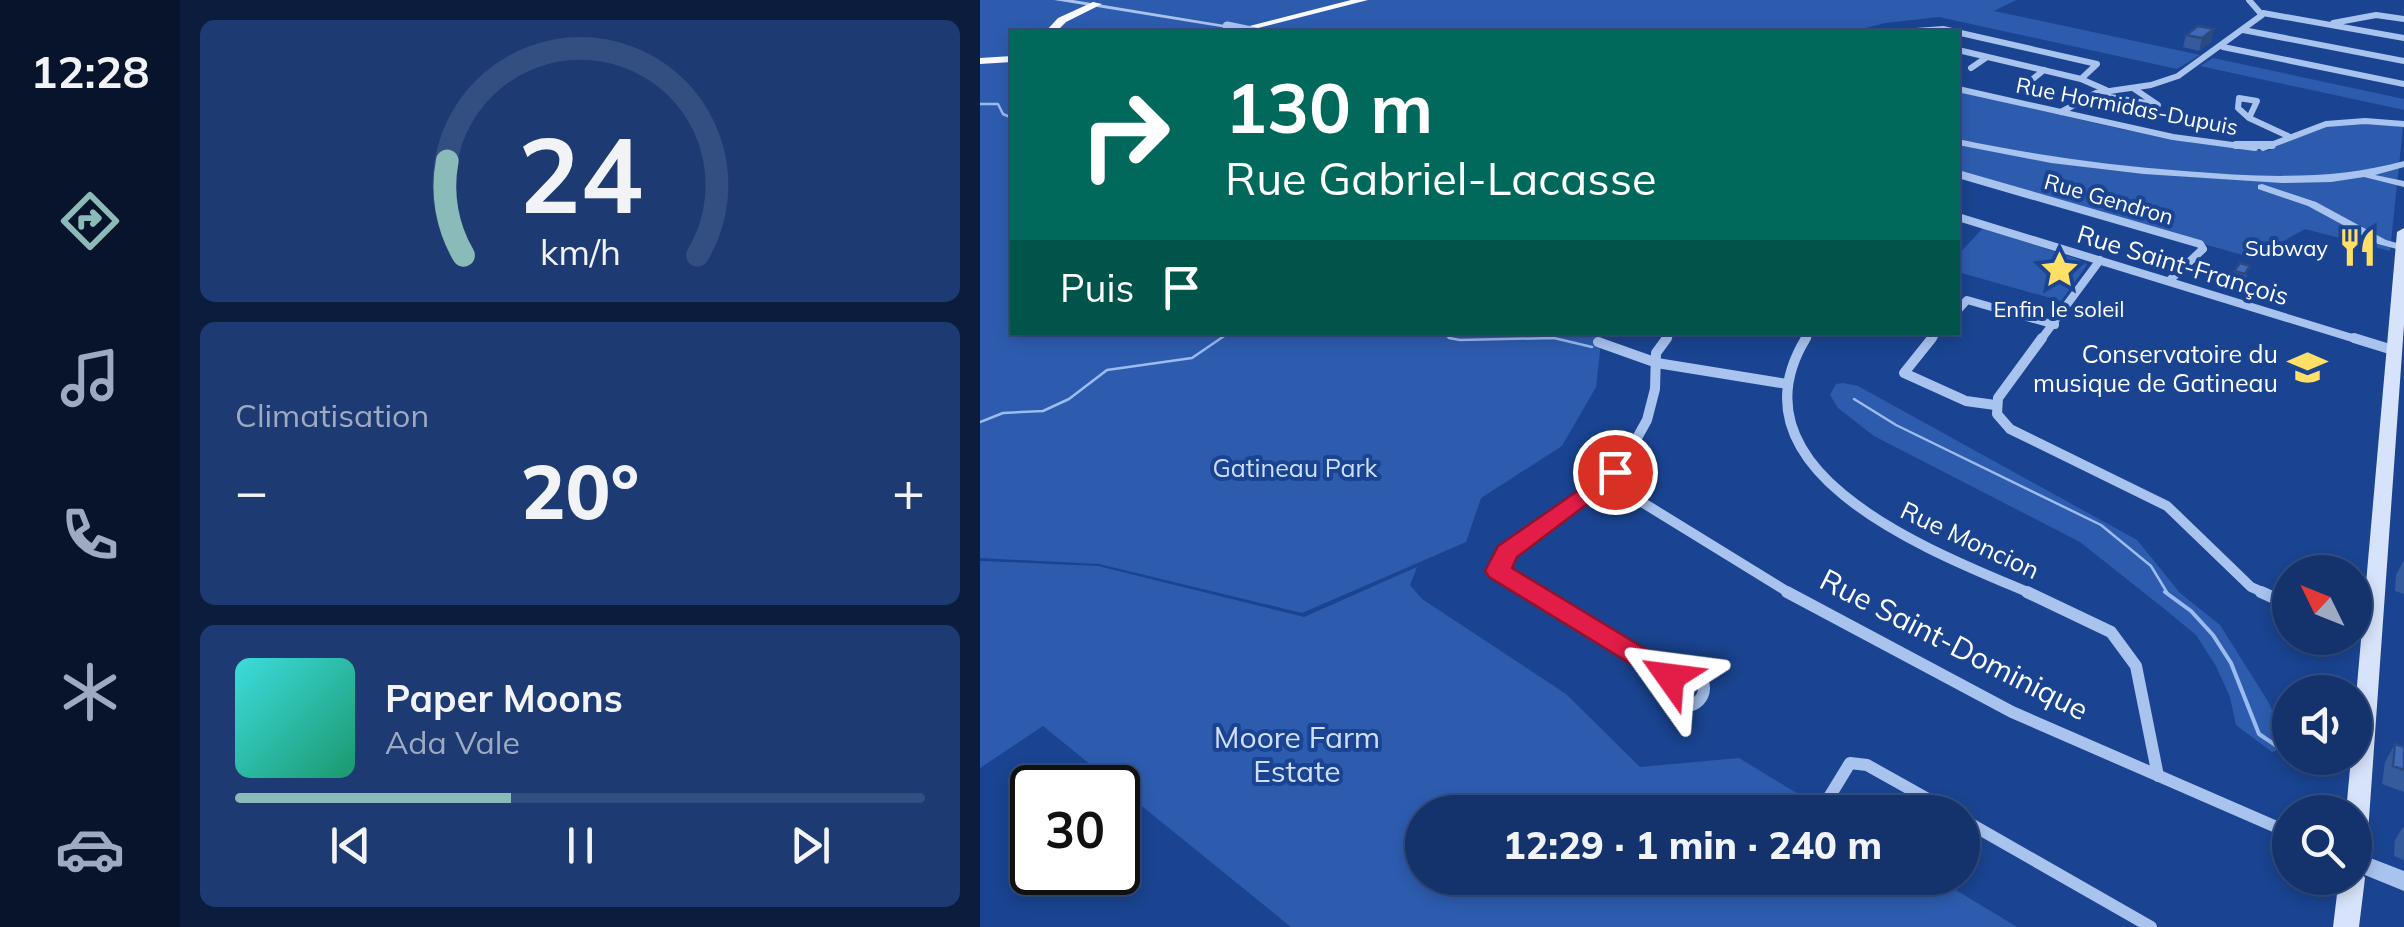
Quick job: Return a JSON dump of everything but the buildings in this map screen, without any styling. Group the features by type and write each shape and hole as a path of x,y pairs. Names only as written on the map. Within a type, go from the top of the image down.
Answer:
{"highway":[{"path":"1229,29 1363,0"},
{"path":"1260,30 1376,0"},
{"path":"1055,30 1100,4"},
{"path":"980,63 1010,60"}],"main road":[{"path":"2372,572 2398,362 2404,232"},
{"path":"2357,795 2364,655"},
{"path":"2346,927 2350,895"}],"street":[{"path":"1058,0 1100,4 1229,29"},
{"path":"2249,0 2263,13 2404,38"},
{"path":"2060,112 2092,94 2172,78 2222,47 2263,13"},
{"path":"2327,24 2376,15 2404,18"},
{"path":"2244,30 2404,61"},
{"path":"1960,33 2097,64 2081,78"},
{"path":"2222,47 2404,84"},
{"path":"1960,50 2081,78 2108,90"},
{"path":"1971,68 1987,57"},
{"path":"2029,82 2044,70"},
{"path":"2092,94 2158,105 2132,88"},
{"name":"Rue Hormidas-Dupuis","path":"1960,89 2172,137 2257,148 2271,148 2288,136 2335,122 2404,124"},
{"path":"2249,118 2288,136"},
{"path":"1960,142 2054,161 2283,181 2341,177 2404,164"},
{"name":"Rue Gendron","path":"1960,175 2200,244 2204,249 2169,281"},
{"path":"2189,175 2256,185 2291,196 2382,242 2404,249"},
{"path":"2341,177 2404,184"},
{"name":"Rue Saint-François","path":"1960,218 2169,281 2398,362"},
{"path":"1995,405 2100,260"},
{"path":"1960,308 1967,300 2055,325"},
{"path":"1669,335 1658,349 1654,408 1615,472 1507,552 1498,571 1670,677"},
{"path":"1598,342 1657,363 1788,384 1795,358 1808,335"},
{"path":"1935,335 1904,373 1966,401 1995,405 2010,428 2167,506 2251,587 2272,597"},
{"name":"Rue Moncion","path":"1788,384 1789,414 1804,456 1848,502 1888,528 2099,624 2121,641 2136,666 2158,776"},
{"name":"Rue Saint-Dominique","path":"1606,480 1808,605 2041,725 2272,825"},
{"path":"1830,795 1850,763 1867,765 1921,795"},
{"path":"1980,829 2151,927"},
{"path":"2372,868 2404,881"}],"green space":[{"name":"Gatineau Park","path":"980,0 2016,0 1994,11 2200,55 2177,69 1939,17 1858,30 1010,30 1010,335 1602,335 1596,387 1562,446 1481,498 1466,542 1302,613 1099,564 980,558"},
{"path":"2213,58 2404,99 2404,110 2200,66"},
{"path":"1960,91 2125,130 2265,151 2305,132 2333,125 2403,127 2390,251 2305,229 2253,258 1960,175"},
{"path":"1983,228 2087,265 2061,301 1960,273 1960,253"},
{"path":"1836,384 1858,386 2137,540 2180,593 2220,625 2272,710 2272,752 2236,725 2230,697 2196,635 2080,542 1874,436 1838,408 1830,395"},
{"name":"Moore Farm Estate","path":"980,561 1098,566 1304,617 1417,567 1410,585 1422,599 1566,694 1640,767 1739,758 1800,795 1405,795 1405,895 1964,895 2017,927 1291,927 1140,805 1140,765 1091,765 1043,726 980,768"}],"waterway":[{"path":"980,104 998,104 1003,114 1010,117"},
{"path":"980,422 1003,413 1043,411 1069,399 1107,370 1192,358 1226,335"},
{"path":"1446,335 1460,340 1554,338 1592,347"},
{"path":"1854,399 1896,425 2101,525 2151,566 2168,594"},
{"path":"2165,592 2191,611 2213,635 2231,663 2259,734 2272,743"}],"place":[{"name":"Subway","path":"2358,248"},
{"name":"Enfin le soleil","path":"2059,270"},
{"name":"Conservatoire du musique de Gatineau","path":"2308,368"}],"route":[{"path":"1615,472 1507,552 1498,571 1670,677"}]}
